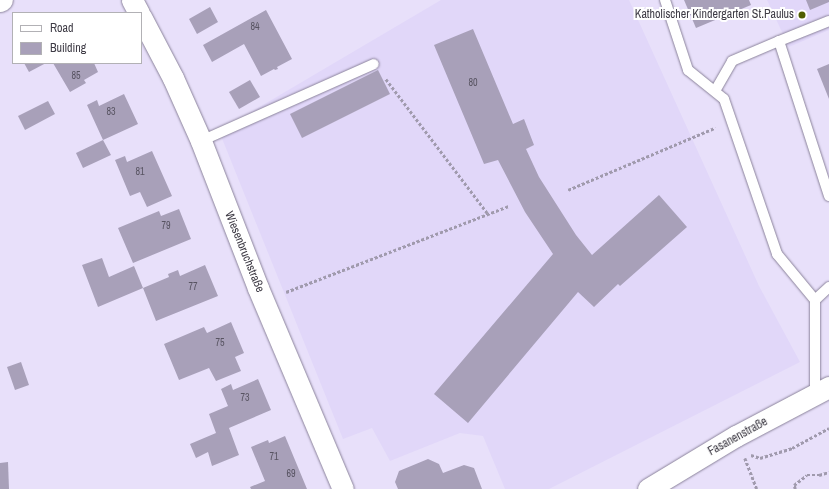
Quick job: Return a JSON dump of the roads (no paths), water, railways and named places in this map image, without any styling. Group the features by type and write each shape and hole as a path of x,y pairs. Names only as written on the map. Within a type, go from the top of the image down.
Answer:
{"street":[{"path":"132,0 138,12"},
{"name":"Wiesenbruchstraße","path":"142,19 173,78 201,141 263,301 343,489"},
{"name":"Fasanenstraße","path":"648,489 736,436 822,390"}],"lane":[{"path":"665,0 688,70 724,99 777,254 815,300 822,390"},
{"path":"715,91 732,61 829,21"},
{"path":"779,41 829,196"},
{"path":"201,141 374,64"},
{"path":"815,300 829,287"}],"place":[{"name":"Katholischer Kindergarten St.Paulus","path":"802,15"}]}
